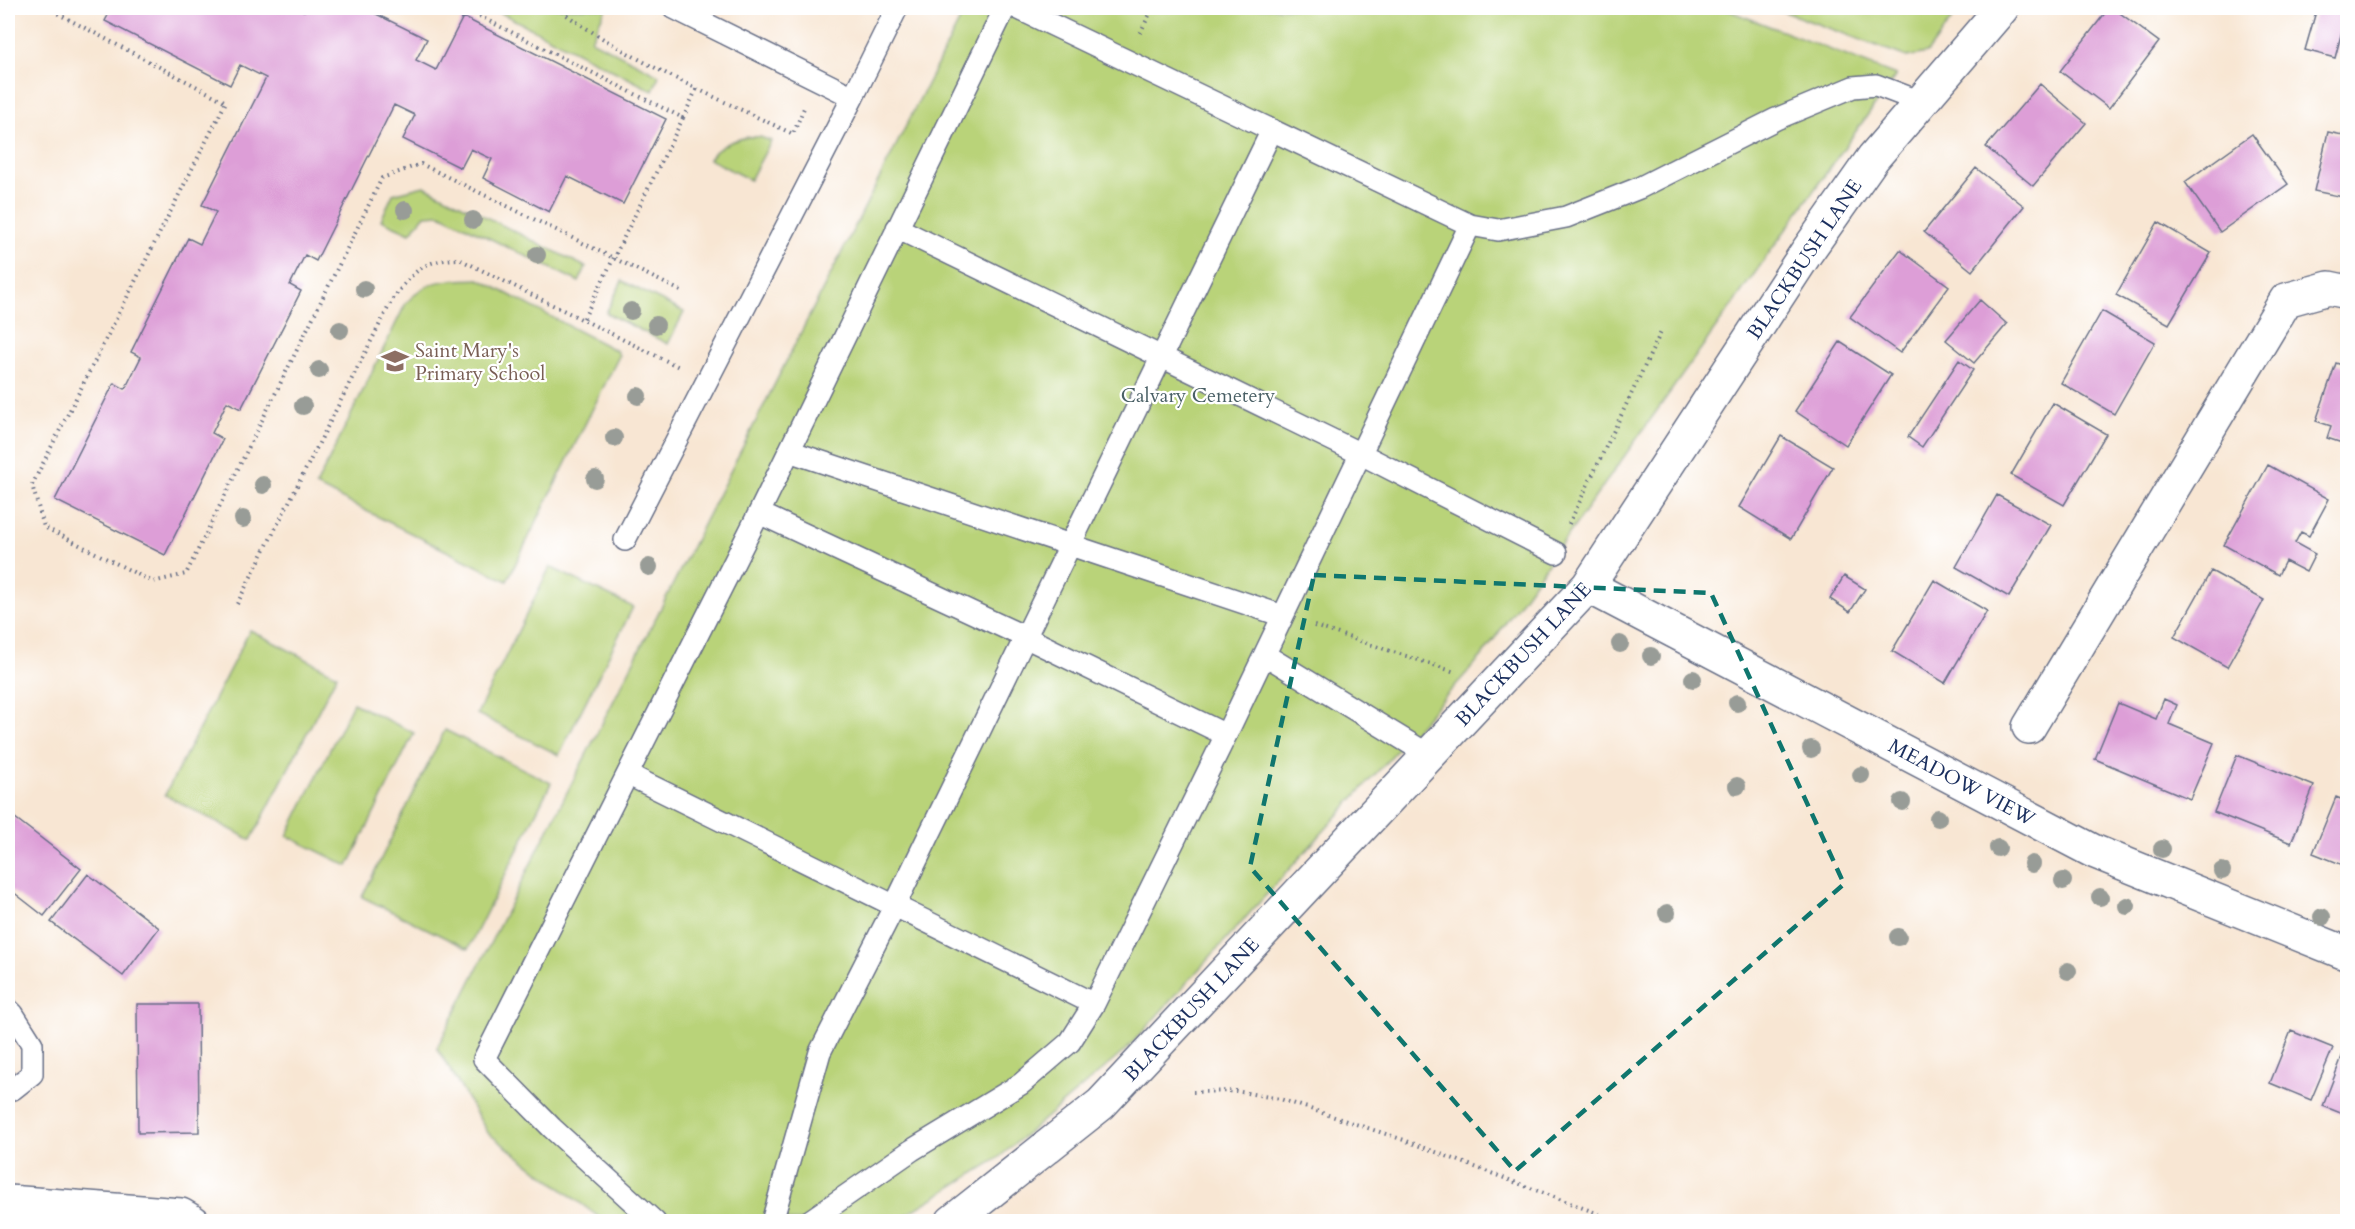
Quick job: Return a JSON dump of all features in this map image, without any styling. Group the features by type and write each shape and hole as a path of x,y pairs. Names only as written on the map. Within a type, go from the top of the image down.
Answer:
{"street":[{"name":"BLACKBUSH LANE","path":"952,1221 1101,1104 1588,586 1806,253 1873,158 2002,8"},
{"path":"2029,727 2286,300 2329,288 2348,292"},
{"name":"MEADOW VIEW","path":"1588,586 2093,851 2348,954"},
{"path":"8,1202 181,1215 193,1221"}],"lane":[{"path":"674,8 853,97"},
{"path":"625,540 897,8"},
{"path":"656,1221 552,1128 484,1059 759,513 1005,8"},
{"path":"1017,8 1470,225 1498,230 1566,217 1639,188 1776,119 1852,87 1876,85 1921,102"},
{"path":"772,1221 820,1052 895,905 1272,130"},
{"path":"808,1221 912,1150 1021,1084 1070,1041 1094,1004 1226,735 1470,225"},
{"path":"897,228 1361,454 1556,553"},
{"path":"789,451 1283,616"},
{"path":"759,513 1025,637 1226,735"},
{"path":"1265,655 1429,755"},
{"path":"629,775 1094,1004"},
{"path":"8,1010 32,1044 32,1074 13,1089 8,1089"}],"path":[{"path":"47,8 226,102 32,485 44,527 153,582 186,574 382,178 421,164 683,292"},
{"path":"463,8 683,118"},
{"path":"557,8 586,29 697,88 793,134 818,79"},
{"path":"583,320 697,88"},
{"path":"237,604 392,300 407,281 425,265 437,260 459,258 707,380"},
{"path":"1193,1092 1236,1091 1280,1099 1404,1140 1620,1221"}],"highlighted area":[{"path":"1314,575 1711,593 1844,884 1515,1171 1250,867"}],"green space":[{"path":"496,8 606,8 591,40 659,75 653,91 495,10"},
{"name":"Calvary Cemetery","path":"966,8 1722,8 1896,75 1482,656 1126,1050 997,1159 896,1221 604,1221 488,1133 437,1048"},
{"path":"1774,8 1960,8 1927,53 1907,57"},
{"path":"748,137 760,137 771,141 750,180 709,159 726,144"},
{"path":"424,186 586,267 579,282 440,214 425,215 410,233 381,220 393,194"},
{"path":"479,279 617,351 619,356 507,581 316,486 406,303 423,289 439,282"},
{"path":"622,281 684,312 668,344 606,313"},
{"path":"550,567 633,607 559,755 477,714"},
{"path":"250,630 337,675 251,840 165,795"},
{"path":"353,703 414,733 348,866 287,836"},
{"path":"445,730 551,783 468,949 362,897"}],"building":[{"path":"112,8 297,8 304,11 306,8 364,8 427,39 416,60 436,70 463,17 666,119 623,204 567,176 549,212 483,178 492,159 471,149 461,168 403,139 415,115 394,105 316,261 305,255 290,285 301,291 241,409 227,402 212,433 223,439 165,555 55,500 114,383 125,389 141,357 131,352 188,238 200,244 216,212 202,205 266,78 240,65 230,85 105,21"},
{"path":"2109,8 2113,8 2159,42 2109,108 2060,71"},
{"path":"2317,8 2348,8 2335,58 2305,50"},
{"path":"2040,84 2086,123 2033,186 1986,147"},
{"path":"2328,132 2348,136 2348,198 2314,191"},
{"path":"2252,134 2288,184 2220,232 2185,182"},
{"path":"1976,168 2024,206 1972,271 1924,232"},
{"path":"2158,222 2211,253 2169,324 2116,295"},
{"path":"1900,250 1949,286 1900,353 1850,317"},
{"path":"1980,300 2007,324 1974,363 1946,340"},
{"path":"2102,311 2155,342 2114,414 2061,383"},
{"path":"1840,342 1891,375 1846,445 1795,411"},
{"path":"1959,360 1973,370 1922,447 1908,437"},
{"path":"2336,363 2348,367 2348,445 2327,438 2331,426 2316,421"},
{"path":"2053,403 2106,434 2064,505 2011,475"},
{"path":"1781,436 1833,467 1791,539 1739,507"},
{"path":"2268,465 2329,499 2309,536 2301,532 2295,543 2315,554 2306,572 2285,561 2278,575 2224,545"},
{"path":"1997,495 2051,525 2009,597 1956,567"},
{"path":"2211,571 2264,600 2227,667 2174,637"},
{"path":"1844,576 1865,589 1850,612 1830,599"},
{"path":"1934,580 1987,611 1945,683 1892,651"},
{"path":"2164,699 2177,705 2169,724 2214,743 2190,799 2095,759 2118,703 2156,719"},
{"path":"2237,755 2314,786 2291,843 2214,812"},
{"path":"2336,797 2348,802 2348,867 2313,853"},
{"path":"10,814 81,869 44,916 8,888 8,818"},
{"path":"88,874 159,928 123,976 51,922"},
{"path":"137,1004 198,1004 199,1132 138,1133"},
{"path":"2291,1031 2333,1048 2311,1100 2270,1083"},
{"path":"2345,1049 2348,1050 2348,1116 2323,1106"}],"place":[{"name":"Saint Mary's Primary School","path":"395,361"}]}
